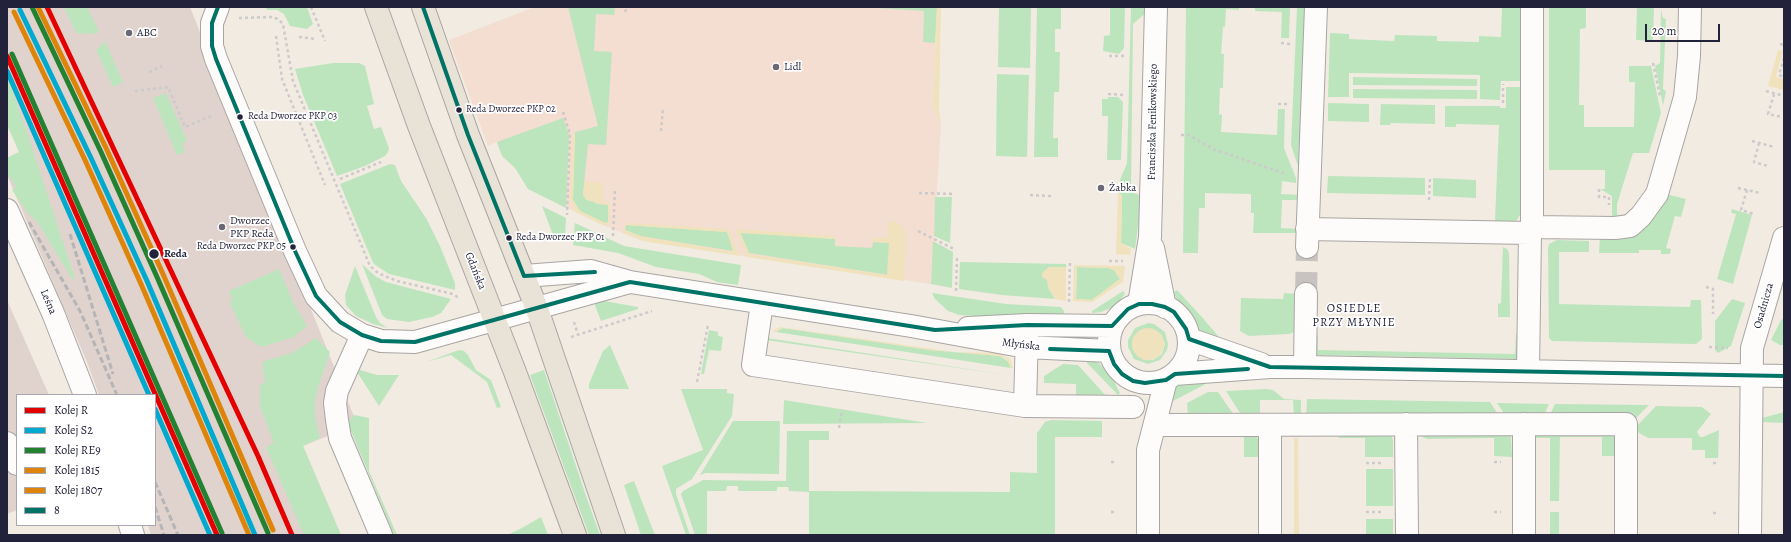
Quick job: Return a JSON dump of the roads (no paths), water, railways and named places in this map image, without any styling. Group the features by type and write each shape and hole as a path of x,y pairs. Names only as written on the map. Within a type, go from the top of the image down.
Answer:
{"main road":[{"name":"Gdańska","path":"376,7 419,126 495,321 575,535"},
{"path":"423,7 468,135 537,309 614,535"}],"street":[{"name":"Młyńska","path":"218,7 212,23 212,46 295,251 316,296 340,322 362,335 381,341 415,342 495,321 630,282"},
{"name":"Franciszka Fenikowskiego","path":"1139,304 1150,237 1156,7"},
{"path":"1316,7 1307,238 1615,228 1630,226 1641,216 1657,194 1685,97 1689,56 1690,7"},
{"path":"1528,371 1531,230 1532,7"},
{"name":"Leśna","path":"7,210 53,313 85,394"},
{"name":"Franciszka Fenikowskiego","path":"1150,237 1165,307"},
{"name":"Osadnicza","path":"1750,535 1752,348 1784,238"},
{"name":"Młyńska","path":"524,276 591,271 630,282 935,330 1026,347 1109,351"},
{"path":"1305,367 1306,294"},
{"path":"762,303 753,365 1025,406 1134,407"},
{"path":"1148,450 1122,374 1114,364 1109,351 1108,339 1112,326 1119,316 1128,309 1139,304 1152,304 1165,307 1174,312 1181,320 1189,340 1188,353 1184,364 1171,377 1148,450 1148,535"},
{"name":"Młyńska","path":"935,330 1027,325 1112,326"},
{"path":"1025,406 1027,325"},
{"path":"362,335 337,391 335,402 340,438 381,535"},
{"path":"1189,340 1270,368"},
{"path":"1122,374 1133,381 1145,383 1171,377 1270,368 1305,367 1784,376"},
{"path":"1406,424 1407,535"},
{"path":"1524,424 1524,535"},
{"path":"1155,425 1626,424 1626,535"},
{"path":"1270,425 1270,535"},
{"path":"7,443 16,462"}],"tunnel":[{"path":"1306,294 1307,247"}],"railway":[{"path":"29,222 80,311 117,394"},
{"path":"70,234 113,374"},
{"path":"156,484 178,535"},
{"path":"156,510 164,535"}],"rail line":[{"name":"RE9","path":"32,7 101,152 268,533"},
{"name":"1807","path":"38,7 107,150 163,274 273,530"},
{"name":"R","path":"47,7 258,456 292,535"},
{"name":"S2","path":"20,10 91,158 147,281 255,535"},
{"name":"1815","path":"14,12 85,160 141,284 249,535"},
{"name":"RE9","path":"12,54 222,533"},
{"name":"R","path":"7,56 155,394"},
{"name":"S2","path":"7,71 149,394"},
{"name":"R","path":"156,396 217,535"},
{"name":"S2","path":"156,411 210,535"}],"place":[{"name":"ABC","path":"129,33"},
{"name":"Lidl","path":"776,67"},
{"name":"Reda Dworzec PKP 02","path":"459,110"},
{"name":"Reda Dworzec PKP 03","path":"240,117"},
{"name":"Żabka","path":"1101,188"},
{"name":"Dworzec PKP Reda","path":"222,227"},
{"name":"Reda Dworzec PKP 01","path":"509,238"},
{"name":"Reda Dworzec PKP 05","path":"293,247"},
{"name":"Reda","path":"154,254"}],"district":[{"name":"OSIEDLE PRZY MŁYNIE","path":"1354,316"}]}
